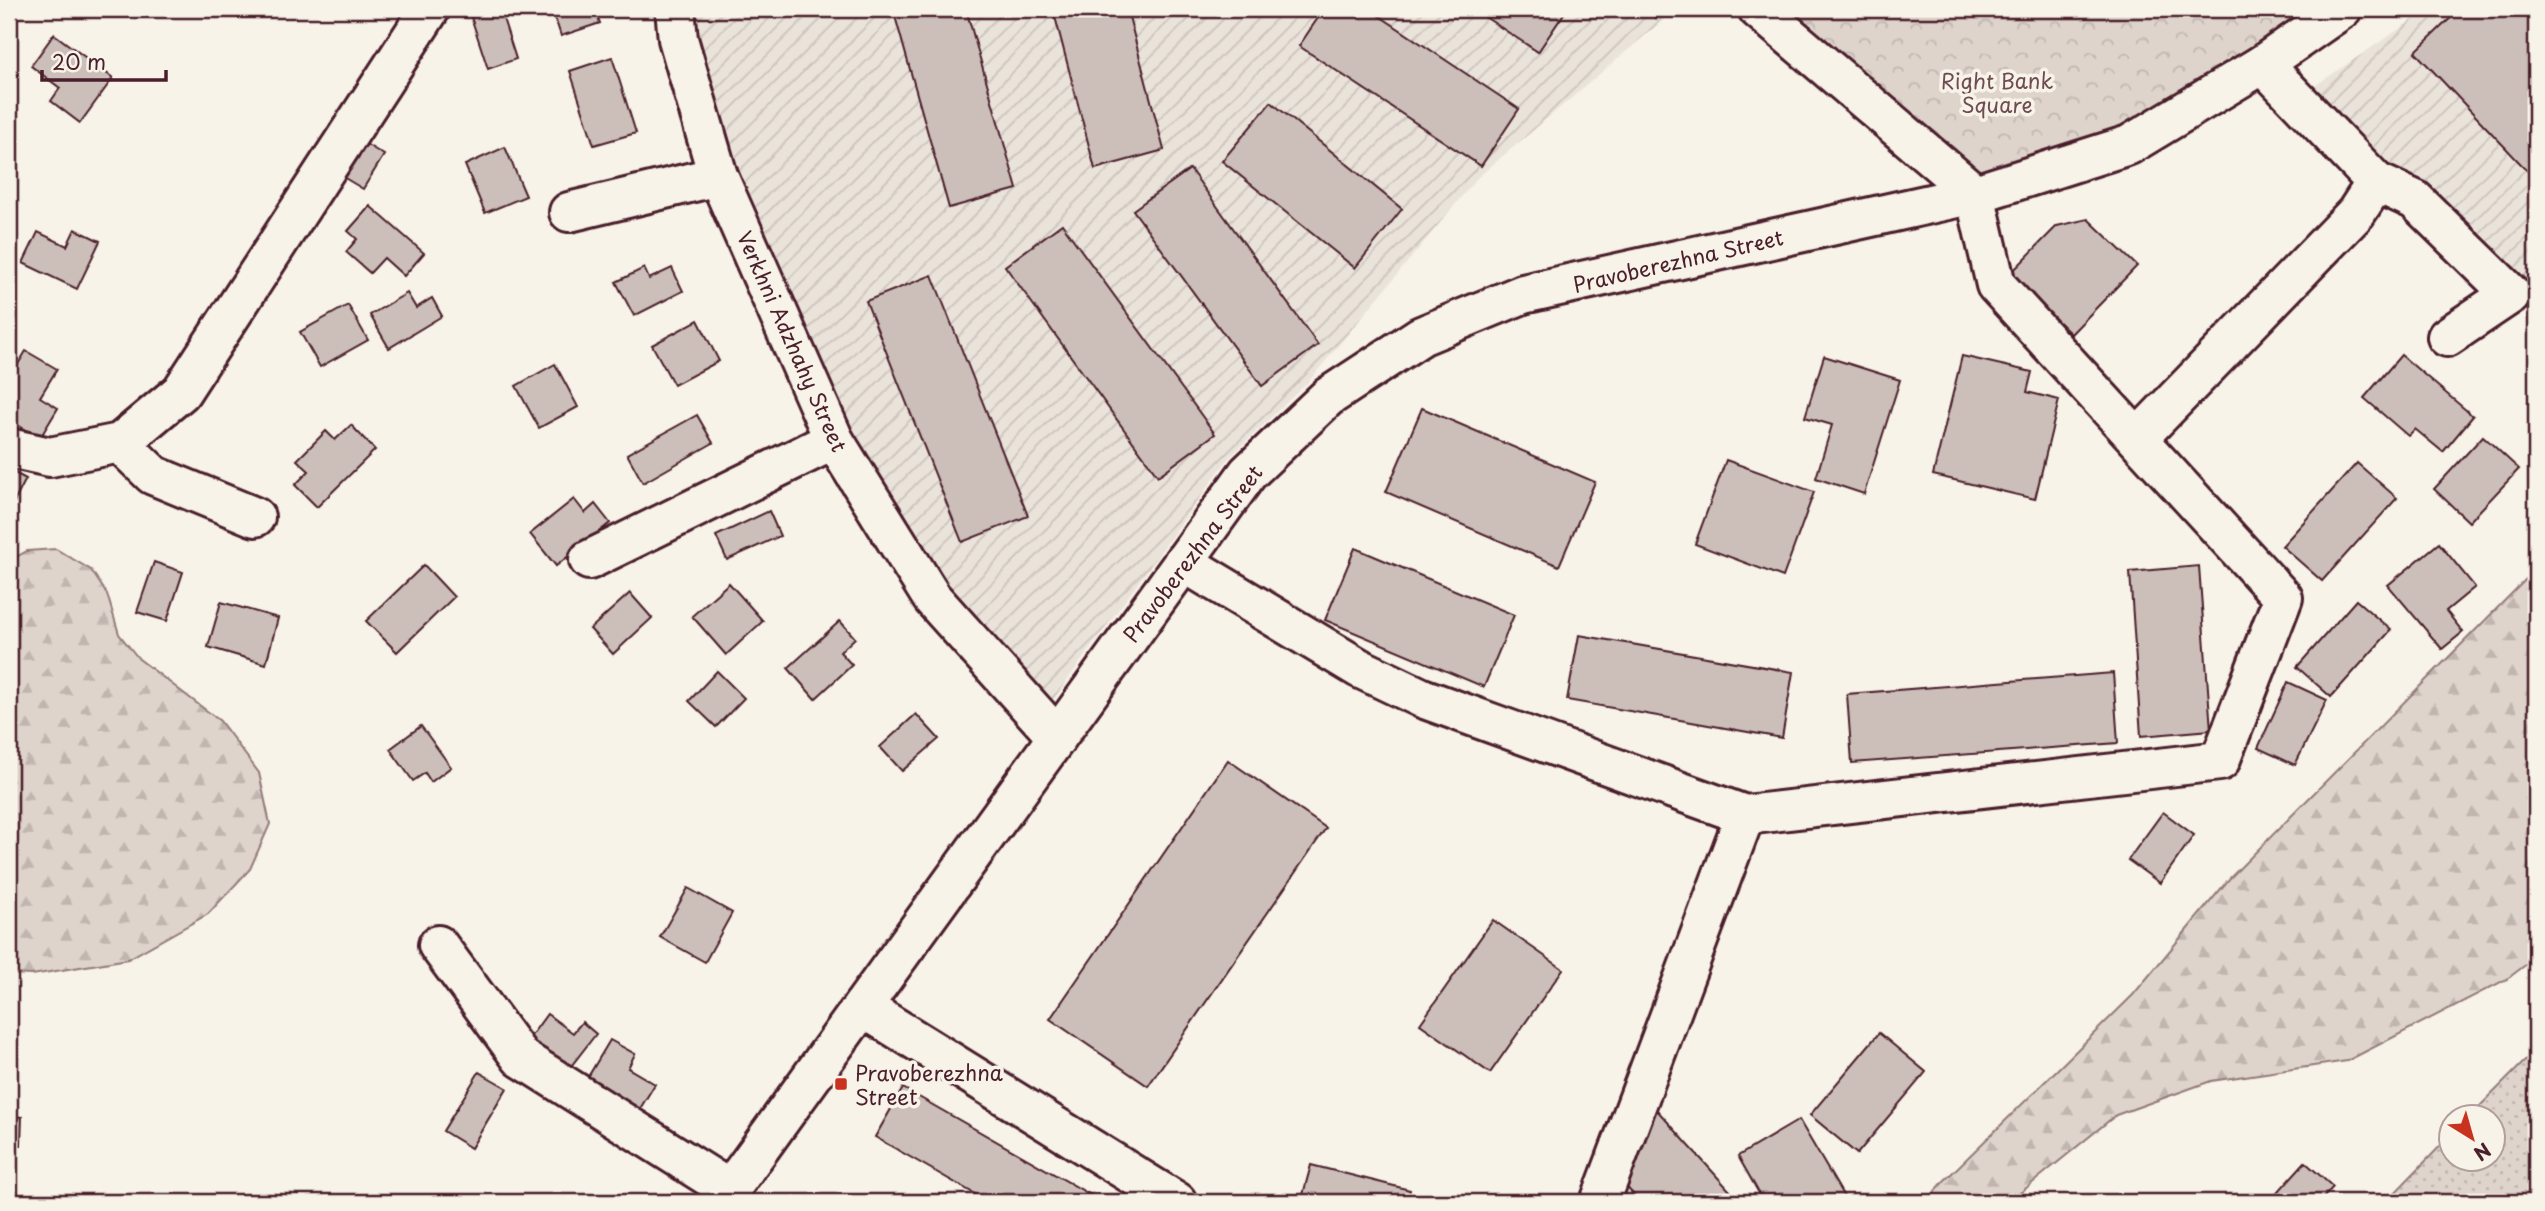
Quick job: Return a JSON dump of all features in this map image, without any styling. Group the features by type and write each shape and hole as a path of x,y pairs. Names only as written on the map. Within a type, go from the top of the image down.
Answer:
{"street":[{"path":"9,448 50,457 120,443 181,392 430,9"},
{"name":"Verkhni Adzhahy Street","path":"675,9 678,39 718,176 834,440 932,598 1056,737"},
{"path":"1183,562 1359,668 1422,698 1745,815 2220,761 2283,598 1996,285 1975,194 1758,9"},
{"name":"Pravoberezhna Street","path":"725,1196 1248,473 1328,397 1421,336 1523,294 1975,194 2129,145 2263,64 2342,9"},
{"path":"2263,64 2376,182 2415,200 2511,294 2447,337"},
{"path":"569,212 718,176"},
{"path":"2138,438 2356,213 2376,182"},
{"path":"589,560 834,440"},
{"path":"120,443 153,475 255,517"},
{"path":"1600,1202 1745,815"},
{"path":"438,945 521,1058 725,1196"},
{"path":"862,1007 1177,1202"}],"shaded area":[{"path":"697,9 1676,9 1477,178 1309,381 1228,459 1053,700 949,585 853,430 739,168 699,34"},
{"path":"2429,9 2536,9 2536,308 2310,89"}],"green space":[{"name":"Right Bank Square","path":"1784,9 2344,9 2117,136 1979,190"},
{"path":"56,549 91,570 107,594 119,634 139,659 220,721 259,773 270,824 250,869 208,914 128,959 32,975 9,974 9,561 27,551"},
{"path":"2536,569 2536,957 2507,979 2347,1061 2211,1081 2116,1115 2009,1202 1926,1202 1944,1181 2133,995 2229,879"},
{"path":"2536,1050 2536,1202 2386,1202 2436,1150 2436,1172 2506,1172 2506,1102 2484,1102"}],"building":[{"path":"500,9 516,59 488,69 471,17"},
{"path":"552,9 595,9 600,23 561,36"},
{"path":"893,9 966,9 1017,189 949,208"},
{"path":"1053,9 1127,9 1164,150 1095,169"},
{"path":"1324,9 1369,9 1519,109 1481,166 1299,46"},
{"path":"1473,9 1567,9 1538,52"},
{"path":"1646,9 1665,9 1656,18"},
{"path":"2460,9 2536,9 2536,58 2529,65 2536,73 2536,180 2415,52"},
{"path":"54,34 113,78 80,123 51,101 60,88 31,66"},
{"path":"612,57 636,133 594,145 570,71"},
{"path":"1271,102 1402,209 1355,268 1222,161"},
{"path":"359,140 384,155 363,189 338,174"},
{"path":"505,147 526,196 485,213 465,165"},
{"path":"1190,169 1318,345 1262,386 1133,210"},
{"path":"370,206 424,253 404,276 384,258 370,273 346,252 357,239 348,231"},
{"path":"2088,219 2137,266 2071,334 2009,275 2057,226"},
{"path":"1062,224 1215,434 1158,476 1005,266"},
{"path":"75,229 100,241 77,289 23,263 38,232 67,246"},
{"path":"644,268 649,279 672,268 683,291 634,316 616,282"},
{"path":"932,275 1028,516 962,542 866,301"},
{"path":"407,293 416,308 432,298 442,316 389,348 370,315"},
{"path":"348,305 368,340 320,367 300,332"},
{"path":"698,320 719,361 674,385 652,345"},
{"path":"26,351 57,369 40,397 58,408 40,438 9,420 9,379"},
{"path":"2401,355 2473,416 2443,452 2415,429 2408,436 2364,398"},
{"path":"1824,356 1900,380 1864,494 1816,478 1832,425 1805,417"},
{"path":"1962,356 2032,372 2027,392 2059,400 2035,499 1933,475"},
{"path":"555,364 578,407 539,428 516,386"},
{"path":"1422,408 1595,482 1559,566 1386,492"},
{"path":"697,415 713,443 643,483 627,454"},
{"path":"351,425 375,450 317,507 295,485 309,471 297,460 326,431 335,440"},
{"path":"2483,436 2519,469 2469,522 2434,489"},
{"path":"1726,460 1814,492 1783,577 1695,544"},
{"path":"2357,463 2397,498 2322,581 2282,546"},
{"path":"9,470 26,479 9,512"},
{"path":"574,499 585,513 595,504 610,523 556,566 530,534"},
{"path":"769,511 780,536 727,560 716,536"},
{"path":"2439,543 2475,587 2446,611 2463,632 2442,649 2388,585"},
{"path":"1355,548 1514,615 1484,687 1325,620"},
{"path":"154,562 183,572 167,621 137,612"},
{"path":"424,565 454,597 397,652 366,621"},
{"path":"2199,566 2211,730 2141,736 2130,572"},
{"path":"729,583 763,621 726,655 692,616"},
{"path":"630,593 652,618 613,654 590,629"},
{"path":"2356,600 2391,630 2331,697 2297,667"},
{"path":"221,602 278,618 266,664 208,647"},
{"path":"840,621 855,638 840,652 852,665 815,699 788,668"},
{"path":"1579,635 1793,672 1782,738 1567,700"},
{"path":"717,671 744,698 716,727 689,701"},
{"path":"2113,673 2118,743 1852,763 1847,694"},
{"path":"2288,682 2327,700 2295,765 2258,748"},
{"path":"916,714 939,739 902,771 880,747"},
{"path":"421,726 451,767 431,782 425,773 413,781 390,749"},
{"path":"1228,760 1326,828 1148,1086 1050,1019"},
{"path":"2163,812 2194,835 2160,883 2128,860"},
{"path":"688,888 732,913 705,962 660,937"},
{"path":"1493,920 1563,969 1490,1073 1420,1024"},
{"path":"547,1014 573,1033 582,1022 596,1034 568,1070 528,1040"},
{"path":"1879,1033 1926,1072 1857,1154 1810,1115"},
{"path":"610,1040 635,1054 628,1068 655,1084 638,1112 585,1082"},
{"path":"479,1072 507,1088 471,1148 443,1131"},
{"path":"903,1088 1103,1202 989,1202 875,1137"},
{"path":"1656,1109 1740,1202 1640,1202 1623,1183"},
{"path":"9,1116 22,1117 21,1145 9,1145"},
{"path":"1799,1120 1847,1202 1764,1202 1738,1156"},
{"path":"2305,1162 2333,1187 2322,1199 2326,1202 2269,1202"},
{"path":"1311,1165 1410,1190 1407,1202 1301,1202"},
{"path":"845,1195 860,1202 841,1202"}],"place":[{"name":"Pravoberezhna Street","path":"841,1084"}]}
